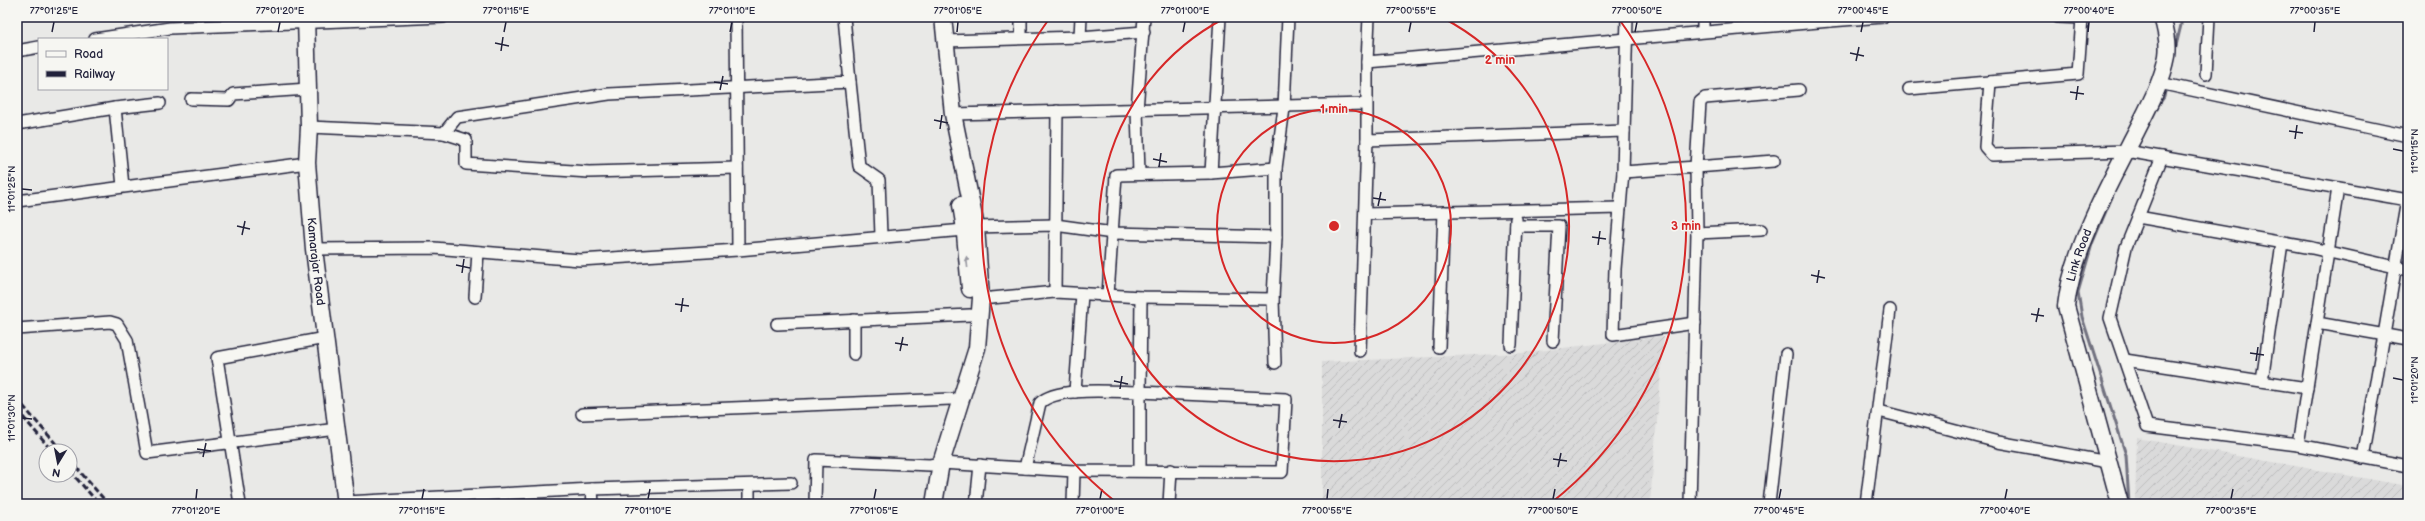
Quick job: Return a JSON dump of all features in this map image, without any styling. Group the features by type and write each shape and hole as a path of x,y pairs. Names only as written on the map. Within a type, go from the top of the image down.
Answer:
{"street":[{"path":"102,38 170,28 306,20 443,17"},
{"path":"736,17 738,250"},
{"path":"844,17 859,166 879,180 881,236"},
{"path":"923,504 967,346 971,298 970,228 964,223 943,121 933,17"},
{"path":"934,504 935,464 977,348 981,299 952,114 943,17"},
{"path":"1021,17 1021,38"},
{"path":"1080,37 1081,17"},
{"path":"1139,174 1137,110 1144,17"},
{"path":"1211,173 1220,17"},
{"path":"1275,363 1272,299 1276,237 1276,168 1284,108 1288,17"},
{"path":"1360,351 1367,140 1366,104 1369,17"},
{"path":"1627,17 1623,172 1615,269 1614,335 1695,323"},
{"path":"1703,31 1704,17"},
{"path":"1367,62 1830,19 1883,17"},
{"path":"1908,89 2078,74 2082,18 2058,17"},
{"name":"Link Road","path":"2120,504 2066,306 2068,286 2098,205 2130,151 2164,84 2167,56 2167,33 2162,17"},
{"path":"2206,74 2209,17"},
{"name":"Kamarajar Road","path":"306,20 309,127 307,163 314,249 346,503"},
{"path":"945,40 1080,37 1144,32"},
{"path":"17,50 38,47"},
{"path":"444,133 457,118 610,94 850,82"},
{"path":"1990,82 1985,147 1992,155 2130,151 2408,200 2363,458"},
{"path":"2164,84 2408,136"},
{"path":"191,99 229,100 233,94 308,90"},
{"path":"1690,504 1697,233 1696,167 1700,102 1705,98 1799,90"},
{"path":"17,124 115,108 160,103"},
{"path":"952,114 1284,108 1366,104"},
{"path":"115,108 123,186"},
{"path":"1055,292 1057,111"},
{"path":"309,127 444,133 466,140 466,164 590,172 737,168"},
{"path":"1367,140 1624,131"},
{"path":"2162,157 2126,247 2110,318 2147,426 2298,445 2408,466"},
{"path":"1623,172 1774,162"},
{"path":"17,201 307,163"},
{"path":"1108,295 1116,175 1211,173 1276,168"},
{"path":"2298,445 2338,188"},
{"path":"1365,214 1620,208"},
{"path":"1511,345 1517,211"},
{"path":"1439,347 1444,212"},
{"path":"2138,217 2282,243 2408,270"},
{"path":"314,249 434,248 580,260 738,250 970,228 1055,225 1113,233 1276,237"},
{"path":"1516,226 1559,226 1554,341"},
{"path":"1697,233 1760,230"},
{"path":"2262,381 2282,243"},
{"path":"475,297 478,252"},
{"path":"981,299 1055,292 1142,297 1272,299"},
{"path":"1075,392 1082,294"},
{"path":"1140,470 1142,297"},
{"path":"1866,504 1879,411 1890,310"},
{"path":"778,324 970,315"},
{"path":"854,320 854,354"},
{"path":"17,329 110,322 117,324 127,340 147,453 337,429"},
{"path":"2317,323 2408,339"},
{"path":"240,504 229,443 217,358 325,338"},
{"path":"1769,504 1786,354"},
{"path":"2125,360 2307,388"},
{"path":"815,504 816,460 980,465 1025,468 1074,471 1170,470 1282,472 1286,399 1140,392 1075,392 1046,397 1040,403 1025,468"},
{"path":"582,414 951,399"},
{"path":"1879,411 1998,442 2108,462"},
{"path":"976,504 980,465"},
{"path":"1169,504 1170,470"},
{"path":"1073,504 1074,471"},
{"path":"346,503 439,501 592,489 791,483"},
{"path":"749,485 749,504"},
{"path":"592,489 592,504"}],"shaded area":[{"path":"1664,336 1650,504 1322,504 1322,362 1521,353"},
{"path":"2137,438 2408,486 2408,504 2135,504"}],"waterway":[{"path":"2175,50 2181,25 2181,17"},
{"path":"2156,108 2164,97 2166,86"},
{"path":"2112,197 2092,244 2078,292 2082,317 2126,455 2129,504"}],"railway":[{"path":"17,399 55,443"},
{"path":"17,410 45,443"},
{"path":"78,469 108,504"},
{"path":"78,480 99,504"}]}
